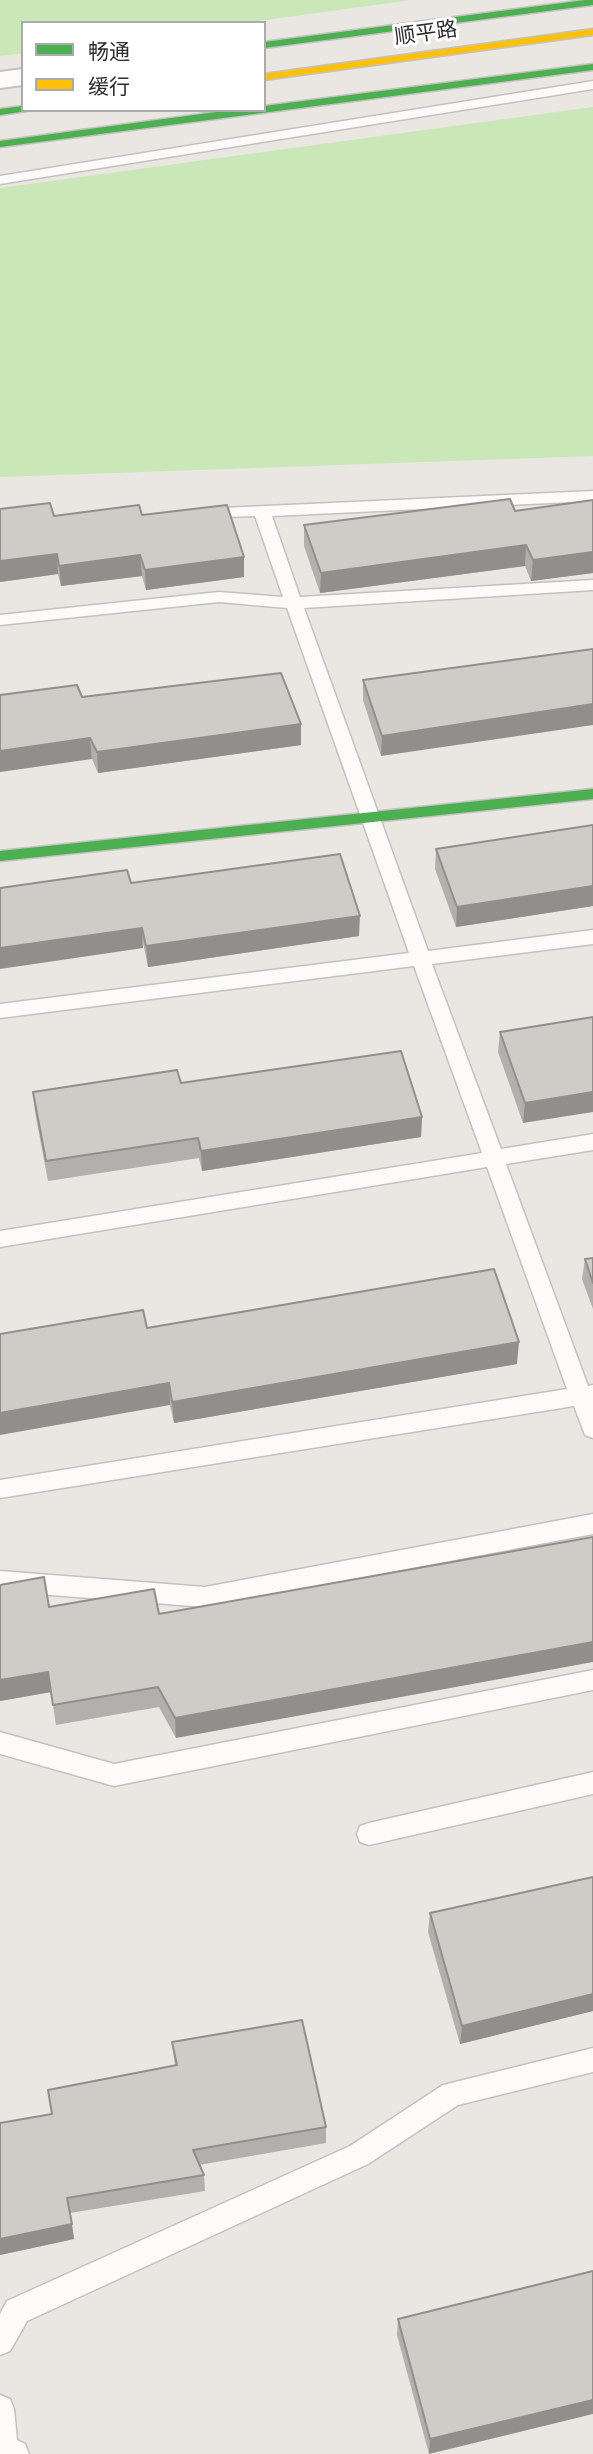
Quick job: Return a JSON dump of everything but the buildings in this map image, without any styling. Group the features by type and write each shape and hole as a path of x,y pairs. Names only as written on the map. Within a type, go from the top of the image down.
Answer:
{"main road":[{"path":"266,45 593,2"},
{"name":"顺平路","path":"266,77 593,32"},
{"path":"266,109 593,67"},
{"path":"0,111 21,108"},
{"path":"0,144 242,112"},
{"path":"0,856 593,794"}],"street":[{"path":"0,80 21,77"}],"lane":[{"path":"0,180 593,85"},
{"path":"179,515 593,496"},
{"path":"261,512 420,958 494,1158 587,1395 593,1429"},
{"path":"0,620 219,597 293,603 593,585"},
{"path":"0,1011 593,937"},
{"path":"0,1239 593,1142"},
{"path":"0,1489 587,1395"},
{"path":"0,1581 205,1597 593,1524"},
{"path":"0,1743 114,1775 593,1680"},
{"path":"369,1834 593,1783"},
{"path":"0,2341 17,2311 359,2155 452,2094 593,2060"},
{"path":"0,2409 3,2448 15,2454"}],"green space":[{"path":"0,0 411,0 258,21 21,21 21,53 0,56"},
{"path":"593,107 593,456 0,477 0,188"}],"traffic: fast":[{"path":"266,45 593,2"},
{"path":"266,109 593,67"},
{"path":"0,112 21,109"},
{"path":"0,144 242,112"},
{"path":"0,856 593,794"}],"traffic: slow":[{"path":"266,77 593,32"}]}
